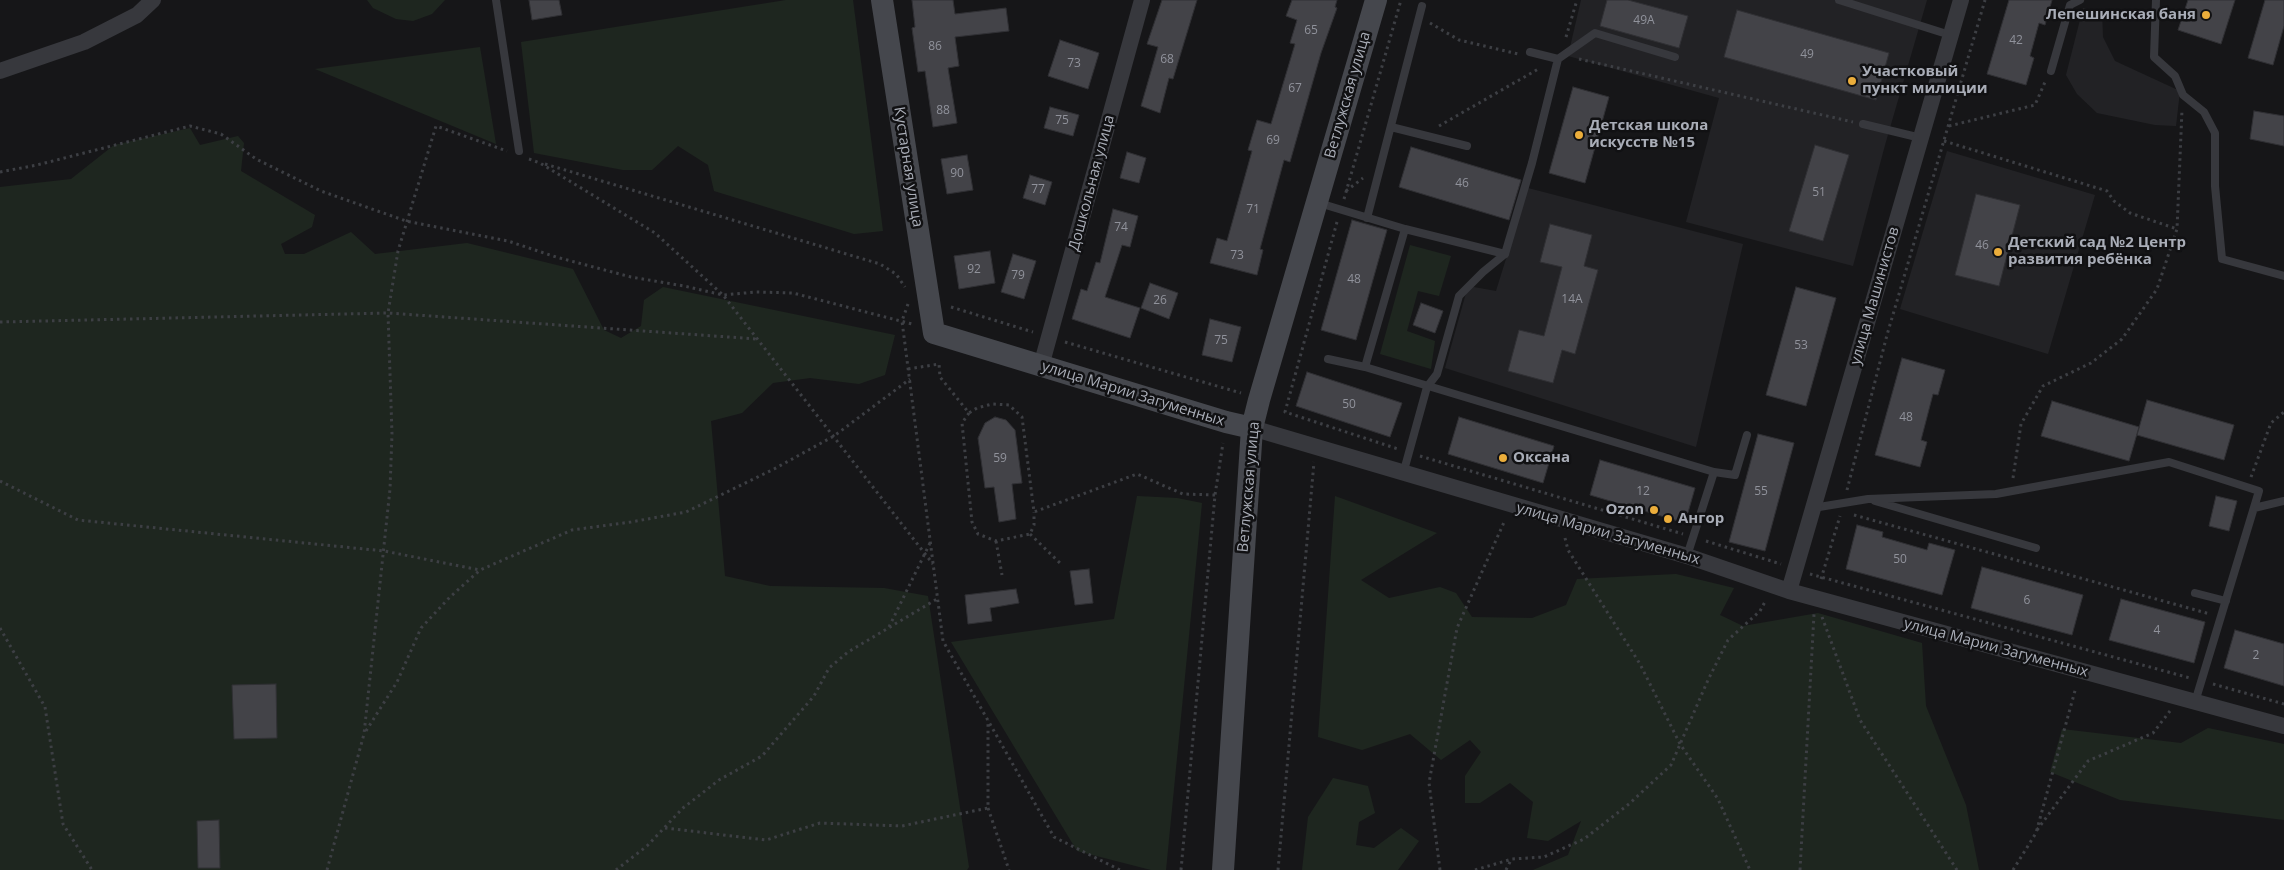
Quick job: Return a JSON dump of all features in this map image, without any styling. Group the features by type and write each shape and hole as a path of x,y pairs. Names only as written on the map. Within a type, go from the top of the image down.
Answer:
{"main road":[{"name":"Кустарная улица","path":"882,0 920,298 934,333"},
{"name":"Ветлужская улица","path":"1223,870 1252,428 1258,400 1376,0"},
{"name":"улица Марии Загуменных","path":"934,333 1226,422 1252,428"}],"street":[{"path":"0,71 84,42 136,8 152,0"},
{"name":"Дошкольная улица","path":"1042,366 1142,0"},
{"name":"улица Машинистов","path":"1782,589 1813,508 1960,0"},
{"name":"улица Марии Загуменных","path":"1252,428 1403,474 1687,556 1782,589 2284,726"}],"lane":[{"path":"496,0 518,154"},
{"path":"1839,0 1950,35"},
{"path":"2051,71 2070,5 2080,0"},
{"path":"2156,0 2154,57 2175,76 2183,95 2204,112 2215,133 2215,186 2222,259 2284,276"},
{"path":"1367,218 1422,6"},
{"path":"1527,54 1558,58 1595,33 1675,57"},
{"path":"1403,474 1427,387 1437,374 1459,296 1483,272 1505,254 1532,163 1558,58"},
{"path":"1863,124 1921,138"},
{"path":"1391,127 1467,146"},
{"path":"1317,202 1405,229 1505,254"},
{"path":"1365,367 1405,229"},
{"path":"1328,359 1365,367 1714,472 1735,475 1747,435"},
{"path":"1813,508 1843,507 1868,499 1996,494 2169,462 2259,490 2226,600 2188,700"},
{"path":"1687,556 1714,472"},
{"path":"1868,499 2036,548"},
{"path":"2254,508 2284,501"},
{"path":"2195,592 2226,600"}],"path":[{"path":"1558,58 1575,13 1577,0"},
{"path":"1800,870 1815,598 1843,507 1887,335 1985,0"},
{"path":"1400,5 1460,40 1527,54"},
{"path":"1423,135 1558,58 1568,56 1863,124"},
{"path":"1948,126 2035,105 2051,71"},
{"path":"2011,491 2021,424 2043,386 2091,363 2122,339 2157,289 2177,229 2183,95"},
{"path":"0,172 37,165 190,126 221,134 256,159 321,191 406,221 508,241 556,257 631,277 723,295 756,292 794,293 902,321 934,333"},
{"path":"327,870 364,734 390,489 392,434 388,313 398,251 436,126 540,163 880,264 896,274 920,298 1240,394"},
{"path":"1944,141 2107,191 2114,201 2130,213 2177,229"},
{"path":"540,163 655,233 723,295 933,564"},
{"path":"1346,191 1381,166"},
{"path":"920,298 902,321 943,641 1054,837 1120,870"},
{"path":"0,322 388,313 758,339"},
{"path":"908,369 939,364 940,377 969,413"},
{"path":"364,734 396,682 420,628 480,570 572,530 686,512 834,436 910,379"},
{"path":"992,404 1009,406 1022,418 1034,512 1034,525 1030,534 996,541 978,534 972,522 962,423 969,413 977,408 992,404"},
{"path":"2247,486 2271,422 2284,412"},
{"path":"1181,870 1215,495 1226,422"},
{"path":"1278,870 1315,447"},
{"path":"1034,512 1137,474 1183,494 1215,495"},
{"path":"0,481 78,520 384,551 480,570"},
{"path":"1556,496 1568,550 1640,664 1680,744 1718,799 1750,870"},
{"path":"1440,870 1429,783 1457,628 1512,505"},
{"path":"1843,507 2220,617"},
{"path":"1030,534 1061,564"},
{"path":"996,541 1002,575"},
{"path":"889,627 930,542"},
{"path":"1475,870 1512,859 1544,856 1584,839 1629,804 1671,765 1728,640 1782,589 1781,565"},
{"path":"1815,598 1860,720 1957,870"},
{"path":"616,870 646,846 683,808 718,780 762,756 814,696 829,668 848,652 937,599"},
{"path":"0,628 45,708 63,824 92,870"},
{"path":"2036,833 2081,671"},
{"path":"2013,870 2036,833 2088,761 2153,733 2188,700"},
{"path":"988,719 988,808 1009,870"},
{"path":"664,828 766,840 820,822 902,826 988,808"},
{"path":"1506,870 1512,859"}],"shaded area":[{"path":"367,0 445,0 432,14 413,21 396,19 373,8"},
{"path":"786,0 853,0 883,231 854,234 714,191 708,165 678,146 652,170 623,170 534,153 521,42"},
{"path":"1581,0 1927,0 1885,145 1853,266 1686,222 1719,98 1568,56"},
{"path":"2083,8 2102,12 2103,37 2115,61 2180,91 2176,126 2155,125 2097,113 2077,94 2066,75"},
{"path":"480,47 496,144 315,69"},
{"path":"190,128 200,145 238,136 244,143 241,171 315,215 312,227 281,244 285,254 304,254 351,232 375,254 467,243 573,269 604,330 621,338 641,326 644,300 663,287 895,335 885,375 859,384 810,378 773,383 742,413 711,421 725,576 770,586 884,588 928,596 969,867 967,870 0,870 0,187 71,179 114,145"},
{"name":"Детский сад №2 Центр развития ребёнка","path":"1947,151 2095,195 2048,354 1900,309"},
{"path":"1528,188 1743,244 1696,447 1445,368 1468,286 1496,291"},
{"path":"1410,245 1451,256 1439,296 1418,291 1407,331 1435,341 1431,369 1380,354"},
{"path":"1137,496 1177,498 1202,503 1166,870 1151,870 1077,851 951,642 1114,619"},
{"path":"1335,496 1437,533 1361,580 1389,598 1440,587 1456,593 1472,617 1532,618 1566,605 1577,579 1676,574 1734,588 1720,615 1743,626 1818,613 1922,643 1926,706 1966,805 1979,870 1533,870 1568,855 1581,821 1548,841 1527,838 1533,802 1510,783 1480,803 1465,803 1465,776 1481,752 1470,740 1441,760 1410,734 1362,750 1318,737"},
{"path":"2208,728 2284,744 2284,820 2120,800 2050,772 2062,729 2181,743"},
{"path":"1333,778 1368,786 1375,813 1359,822 1356,845 1374,848 1401,828 1419,841 1398,870 1302,870 1308,817"}],"building":[{"path":"529,0 559,0 562,15 532,20"},
{"path":"912,0 953,0 955,14 1006,8 1009,31 955,37 959,66 948,68 957,123 933,127 925,71 918,72 912,28 915,27"},
{"path":"1162,0 1197,0 1173,79 1169,78 1160,113 1141,106 1158,47 1147,44"},
{"path":"1292,0 1337,0 1335,7 1337,8 1321,53 1290,162 1284,160 1260,249 1263,250 1257,275 1210,263 1217,238 1227,241 1252,151 1248,150 1257,120 1271,124 1295,44 1290,43 1297,20 1286,16"},
{"path":"1607,0 1628,0 1688,16 1679,48 1600,26"},
{"path":"2009,0 2052,0 2045,25 2039,23 2030,56 2034,58 2026,85 1987,74"},
{"name":"Лепешинская баня","path":"2188,0 2235,0 2221,44 2178,30"},
{"path":"2265,0 2284,0 2284,26 2273,65 2248,58"},
{"path":"1737,10 1889,53 1876,100 1724,57"},
{"path":"1060,40 1099,53 1088,89 1048,76"},
{"name":"Детская школа искусств №15","path":"1573,87 1609,97 1585,183 1549,173"},
{"path":"1050,107 1079,115 1073,136 1044,128"},
{"path":"2254,111 2284,116 2284,146 2250,139"},
{"path":"1815,145 1849,155 1823,241 1789,231"},
{"path":"1411,147 1521,180 1509,220 1399,187"},
{"path":"1127,152 1146,158 1139,183 1120,178"},
{"path":"967,155 973,190 947,194 941,159"},
{"path":"1030,175 1052,182 1045,205 1023,198"},
{"path":"1976,194 2020,205 1999,286 1955,275"},
{"path":"1113,209 1138,216 1130,247 1122,245 1105,297 1140,308 1130,338 1072,319 1081,289 1087,291 1096,262 1100,263"},
{"path":"1352,220 1387,230 1356,340 1321,330"},
{"path":"1550,224 1592,235 1584,266 1598,270 1575,354 1562,350 1553,383 1508,371 1519,330 1544,336 1562,267 1540,262"},
{"path":"990,251 995,283 959,289 954,256"},
{"path":"1013,254 1036,261 1024,299 1001,292"},
{"path":"1150,283 1178,293 1169,319 1141,308"},
{"path":"1796,287 1836,298 1806,406 1766,395"},
{"path":"1421,303 1443,311 1435,333 1413,325"},
{"path":"1210,319 1241,327 1232,362 1202,355"},
{"path":"1902,358 1945,370 1938,395 1933,394 1921,440 1927,442 1920,467 1875,455"},
{"path":"1307,372 1402,403 1390,437 1296,406"},
{"path":"2147,400 2234,425 2224,460 2137,435"},
{"path":"2052,401 2139,427 2129,461 2041,436"},
{"path":"995,417 1006,420 1015,430 1022,483 1012,484 1016,519 999,522 994,487 985,488 978,438 985,423"},
{"path":"1459,417 1554,446 1543,483 1448,454"},
{"path":"1758,434 1794,443 1765,551 1729,542"},
{"path":"1600,460 1695,488 1685,523 1590,495"},
{"path":"2216,496 2237,501 2229,531 2209,526"},
{"path":"1857,525 1883,532 1882,537 1927,550 1929,543 1955,550 1942,595 1846,569"},
{"path":"1982,567 2083,595 2072,635 1971,608"},
{"path":"1089,569 1093,603 1075,605 1070,571"},
{"path":"1016,589 1019,603 990,608 992,621 968,624 965,595"},
{"path":"2121,599 2205,622 2194,663 2109,640"},
{"path":"2235,630 2284,644 2284,686 2224,668"},
{"path":"276,684 277,738 234,739 232,685"},
{"path":"219,820 220,868 198,868 197,821"}],"place":[{"name":"Лепешинская баня","path":"2206,15"},
{"name":"Участковый пункт милиции","path":"1852,81"},
{"name":"Детская школа искусств №15","path":"1579,135"},
{"name":"Детский сад №2 Центр развития ребёнка","path":"1998,252"},
{"name":"Оксана","path":"1503,458"},
{"name":"Ozon","path":"1654,510"},
{"name":"Ангор","path":"1668,519"}]}
